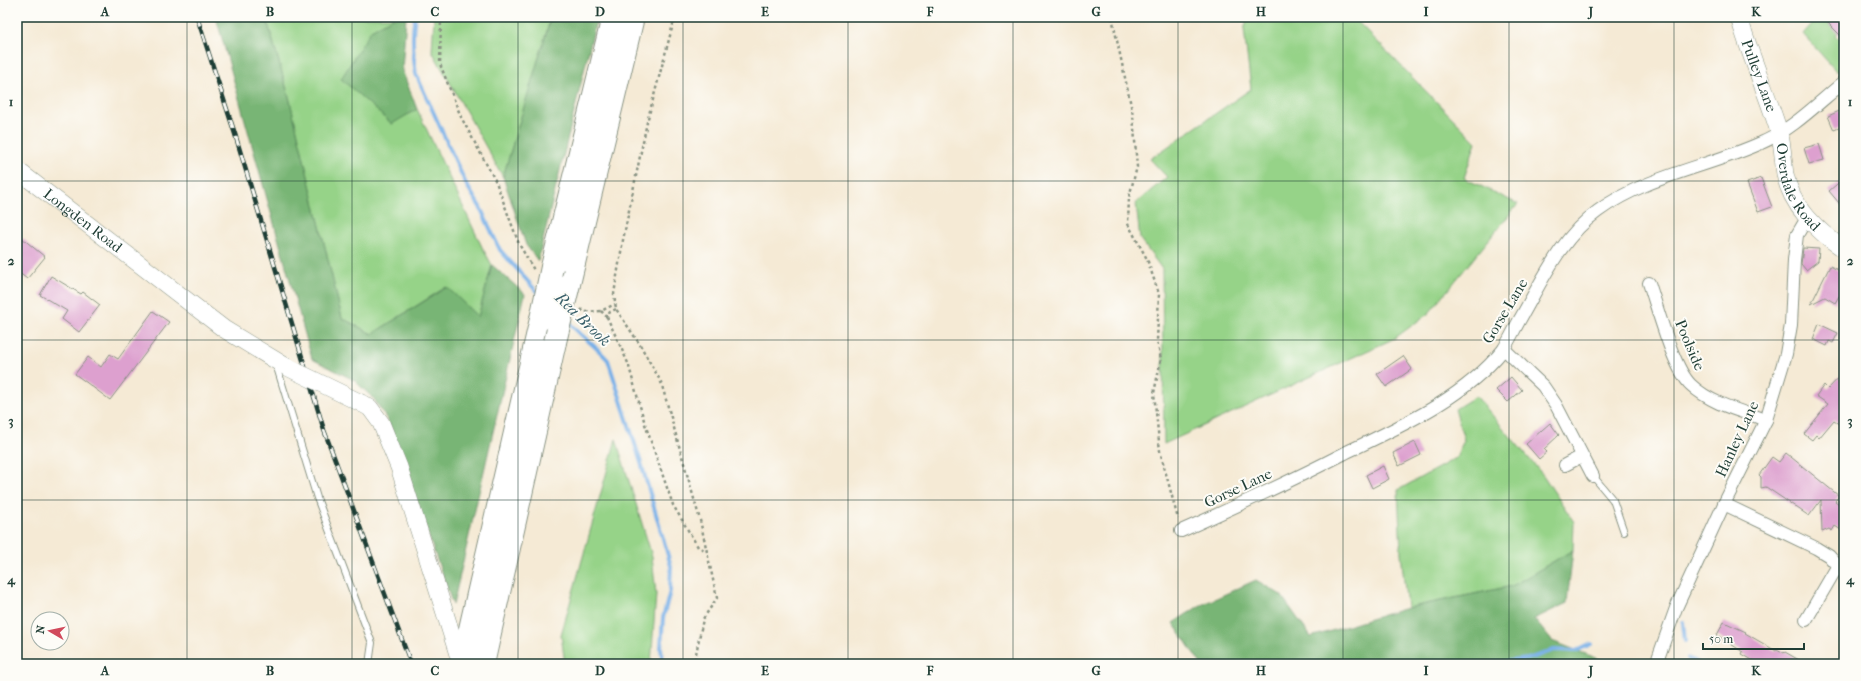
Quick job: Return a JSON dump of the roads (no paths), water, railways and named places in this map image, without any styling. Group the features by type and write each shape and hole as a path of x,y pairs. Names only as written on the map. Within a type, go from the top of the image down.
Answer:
{"highway":[{"path":"462,664 552,267 613,17"},
{"path":"483,664 568,284 633,17"}],"street":[{"name":"Pulley Lane","path":"1739,17 1780,134"},
{"name":"Gorse Lane","path":"1181,531 1256,498 1433,408 1451,397 1481,372 1504,349 1552,264 1579,227 1597,211 1632,191 1706,162 1748,149 1780,134 1844,82"},
{"name":"Overdale Road","path":"1780,134 1786,176 1790,191 1807,218 1819,230 1844,249"},
{"name":"Longden Road","path":"17,170 224,329 280,363 370,408 381,422 399,467 462,664"},
{"name":"Hanley Lane","path":"1656,664 1676,608 1724,504 1766,420 1786,354 1791,325 1796,235 1807,218"},
{"name":"Poolside","path":"1649,283 1674,355 1691,385 1728,407 1766,420"},
{"path":"1504,349 1543,386 1556,405 1593,476"},
{"path":"1565,465 1582,456"},
{"path":"1724,504 1816,548 1829,556 1841,570 1806,620"}],"lane":[{"path":"280,363 317,498 372,643 369,664"},
{"path":"1593,476 1613,500 1624,532"}],"waterway":[{"name":"Rea Brook","path":"415,17 413,46 416,74 466,184 480,207 500,250 539,294"},
{"name":"Rea Brook","path":"567,321 608,360 642,466 671,566 670,591 663,618 661,648 663,664"},
{"path":"1683,622 1685,641"},
{"path":"1488,664 1528,659 1554,650 1576,651 1591,644"},
{"path":"1688,659 1699,664"}],"railway":[{"path":"197,17 235,134 324,430 411,664"}]}
